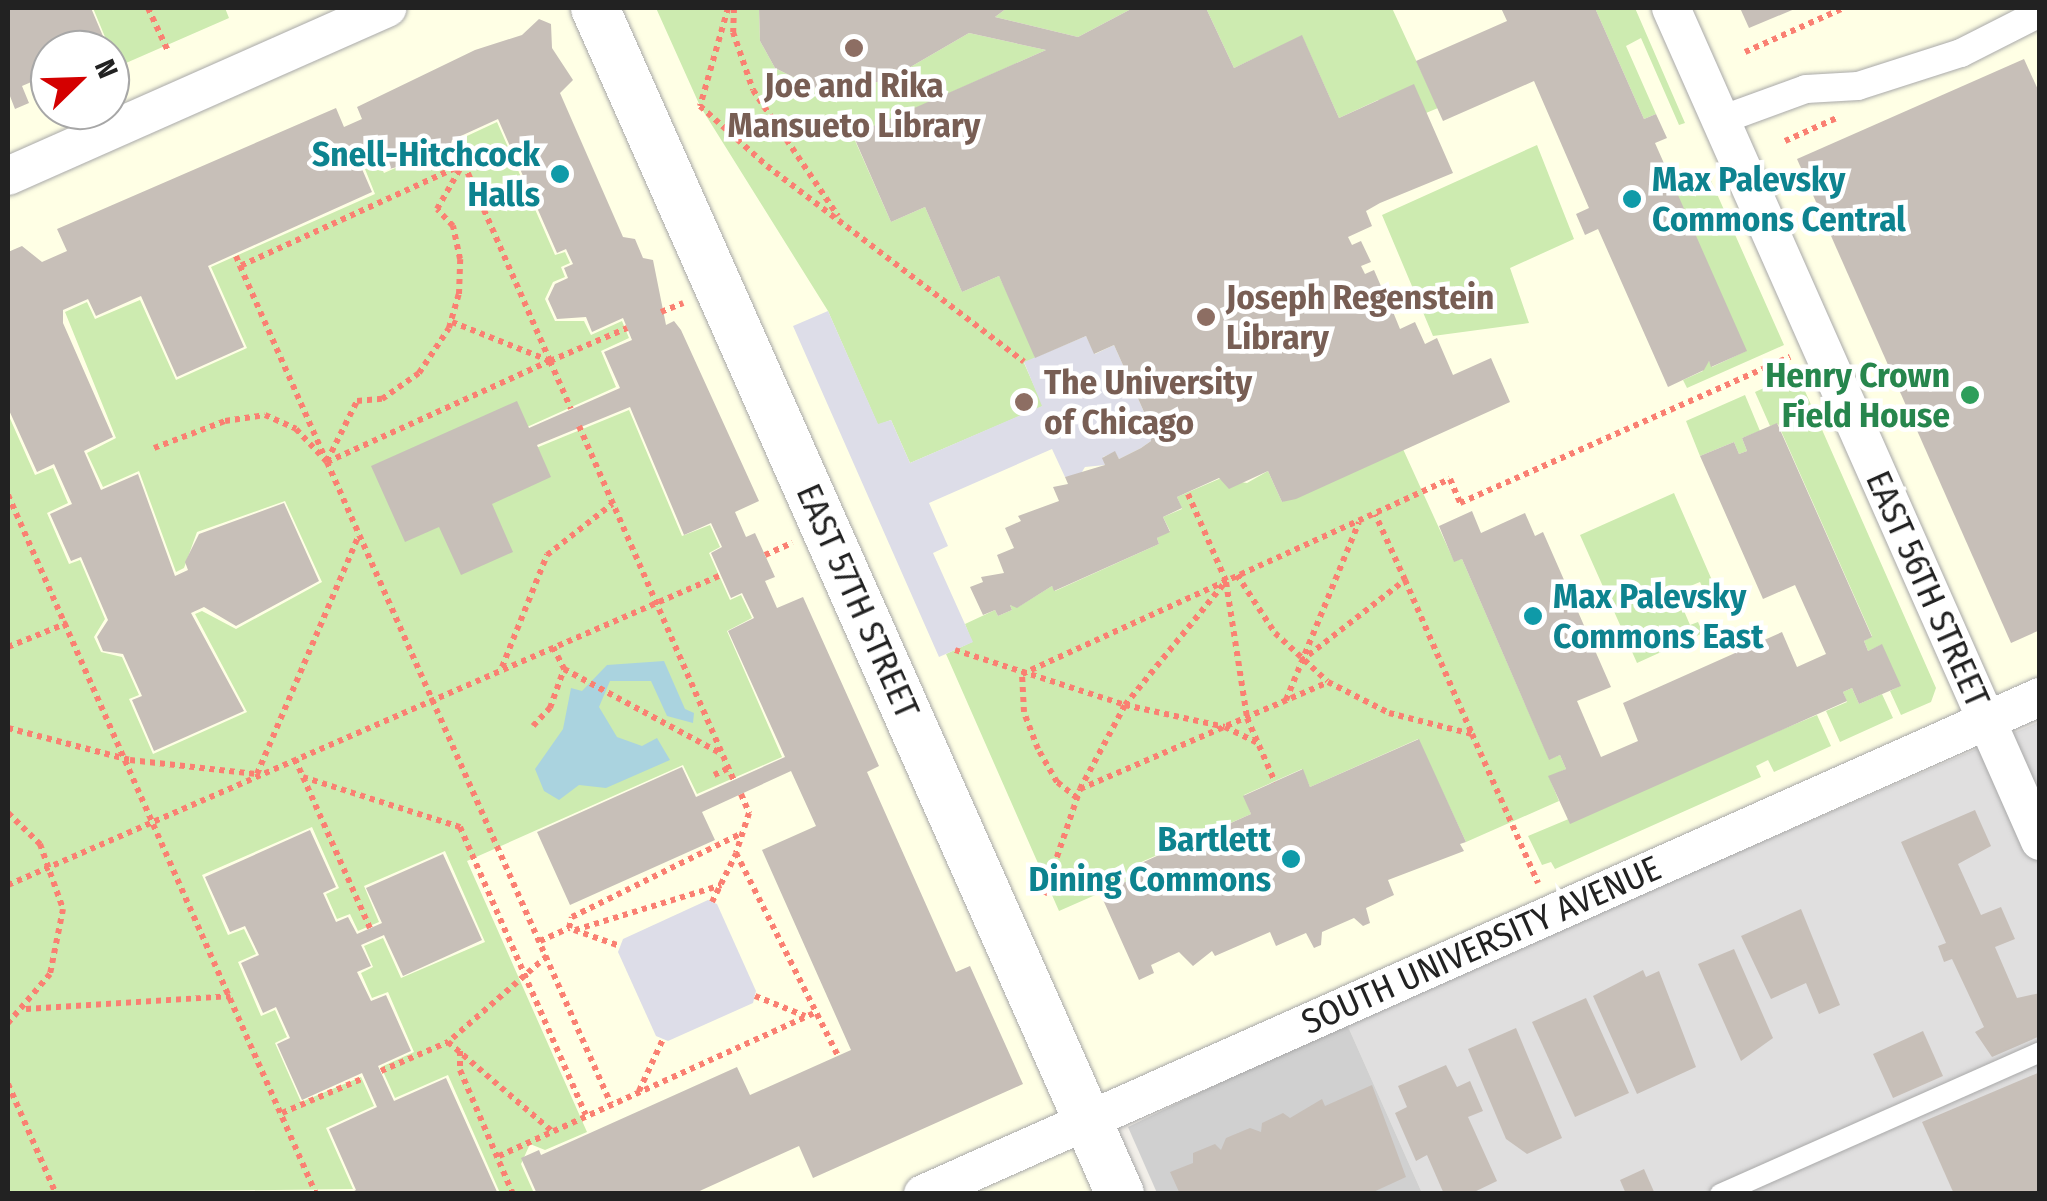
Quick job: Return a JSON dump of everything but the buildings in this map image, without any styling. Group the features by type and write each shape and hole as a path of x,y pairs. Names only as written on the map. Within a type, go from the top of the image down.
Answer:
{"street":[{"path":"8,176 387,8"},
{"name":"EAST 57TH STREET","path":"595,8 1120,1194"},
{"name":"EAST 56TH STREET","path":"1671,8 2040,841"},
{"path":"1721,120 1806,89 1858,86 1961,53 2040,13"},
{"name":"SOUTH UNIVERSITY AVENUE","path":"923,1194 2040,697"}],"lane":[{"path":"1720,1194 2040,1052"}],"path":[{"path":"148,8 168,51"},
{"path":"731,8 733,32 753,90 846,226"},
{"path":"731,8 700,106 846,226 1024,362"},
{"path":"1746,52 1844,8"},
{"path":"240,266 464,164"},
{"path":"327,462 357,400 382,398 420,373 452,322 460,258 453,226 437,209 464,164"},
{"path":"464,164 572,410"},
{"path":"236,256 611,1104"},
{"path":"661,312 688,301"},
{"path":"452,322 550,361"},
{"path":"327,462 627,328"},
{"path":"1022,674 1450,479 1460,503 1797,354"},
{"path":"154,448 225,421 265,415 296,429 327,462"},
{"path":"579,426 734,780"},
{"path":"1188,494 1226,581 1246,718 1275,782"},
{"path":"8,496 130,760 316,1194"},
{"path":"501,669 547,555 612,504"},
{"path":"1376,514 1538,883"},
{"path":"1286,701 1360,520"},
{"path":"257,774 360,534"},
{"path":"765,555 795,542"},
{"path":"8,885 721,575"},
{"path":"1238,576 1301,661 1328,682 1390,713 1472,734"},
{"path":"1301,661 1405,580"},
{"path":"1044,895 1080,789 1125,706 1226,581"},
{"path":"8,647 66,623"},
{"path":"553,647 564,669 723,754"},
{"path":"955,650 1125,706 1225,727 1258,743"},
{"path":"533,726 550,708 564,669"},
{"path":"1022,674 1024,712 1038,749 1057,782 1077,798"},
{"path":"1080,789 1328,682"},
{"path":"8,728 130,760 257,774"},
{"path":"295,759 370,928"},
{"path":"714,775 729,768"},
{"path":"303,777 460,827 586,1115"},
{"path":"712,902 736,854 749,814 741,794"},
{"path":"8,813 52,866 62,931 50,974 24,1010 8,1023"},
{"path":"572,929 572,917 743,832"},
{"path":"736,854 838,1056"},
{"path":"540,941 721,885"},
{"path":"572,929 620,946"},
{"path":"381,1071 448,1042 547,956"},
{"path":"24,1010 231,996"},
{"path":"755,996 806,1016"},
{"path":"498,1156 816,1012"},
{"path":"640,1091 663,1038"},
{"path":"448,1042 552,1131"},
{"path":"460,1050 460,1070 513,1194"},
{"path":"282,1113 364,1078"},
{"path":"8,1084 56,1194"}],"shaded area":[{"name":"The University of Chicago","path":"8,8 2039,8 2039,695 1088,1120 1120,1193 8,1193"},
{"path":"828,311 878,424 891,420 910,463 1042,406 1024,362 1086,336 1095,354 1114,345 1149,423 1151,441 1119,459 1115,452 1103,457 1105,465 1085,467 1080,475 1065,477 1052,449 929,503 948,546 933,553 973,642 939,657 793,326"},
{"path":"2039,722 2039,1193 1422,1193 1346,1022"},
{"path":"708,900 717,904 756,991 753,1003 668,1041 656,1036 618,952 623,939"},
{"path":"1346,1022 1422,1193 1157,1193 1128,1127"}],"green space":[{"path":"93,8 225,8 229,18 130,61 130,30 102,30"},
{"path":"656,8 759,8 760,41 775,68 823,92 888,80 969,33 1046,50 853,136 891,222 925,207 962,292 999,276 1033,347 1035,358 1024,363 1043,406 910,463 891,420 878,425 828,311 700,106"},
{"path":"1007,8 1133,8 1078,37 995,17"},
{"path":"1206,8 1392,8 1438,108 1426,113 1378,100 1339,118 1302,36 1234,68"},
{"path":"1595,8 1635,8 1685,123 1679,125 1641,38 1626,46 1656,114 1644,119"},
{"path":"497,122 555,255 565,252 570,263 561,267 565,277 553,282 545,299 555,321 584,321 591,335 622,321 629,338 601,351 616,387 527,427 536,448 629,410 682,536 710,525 720,547 709,553 730,600 741,595 752,618 727,631 782,757 697,794 683,765 467,861 587,1132 545,1150 530,1144 521,1164 533,1191 500,1193 448,1075 395,1098 381,1067 414,1052 388,992 372,998 361,973 373,967 364,946 383,938 401,978 485,942 445,851 364,886 379,922 358,931 350,914 337,919 326,894 339,888 312,827 202,875 228,935 244,929 256,954 238,962 261,1016 275,1010 287,1037 275,1043 301,1102 361,1077 374,1106 326,1128 353,1189 8,1193 8,414 35,475 53,468 68,503 47,513 69,564 80,560 105,619 94,637 101,652 122,657 139,695 129,699 153,754 247,712 195,614 202,611 236,629 322,582 285,501 197,532 184,568 176,572 139,471 103,487 87,453 116,438 65,312 87,302 95,319 140,300 176,380 247,348 211,267 375,194 365,169 368,158 375,155 384,173 434,151 451,150 454,142"},
{"path":"1537,145 1574,239 1510,268 1529,323 1433,336 1382,215"},
{"path":"1709,176 1784,345 1687,388 1683,380 1703,371 1701,365 1709,361 1712,367 1746,351 1675,191"},
{"path":"1797,373 1936,688 1931,702 1901,715 1890,691 1900,686 1881,645 1868,651 1864,641 1872,636 1778,424 1770,426 1755,392"},
{"path":"1745,395 1760,431 1742,438 1747,451 1739,454 1734,442 1700,456 1686,421"},
{"path":"1403,449 1454,561 1462,559 1549,759 1560,755 1566,769 1549,777 1559,801 1466,842 1418,739 1310,787 1302,769 1244,795 1251,814 1139,863 1143,874 1059,911 946,654 972,642 965,624 995,610 998,616 1012,610 1010,605 1018,607 1052,586 1055,591 1159,544 1157,538 1170,531 1163,517 1182,509 1177,497 1219,479 1247,483 1268,471 1282,502"},
{"path":"1674,493 1718,594 1708,599 1700,582 1676,592 1690,625 1698,622 1703,633 1637,663 1580,535"},
{"path":"1852,688 1859,704 1882,694 1893,718 1840,742 1826,711 1847,702 1843,692"},
{"path":"1817,715 1831,746 1774,772 1768,760 1756,766 1761,777 1555,869 1551,862 1542,865 1528,836"}],"water":[{"path":"664,661 685,709 694,713 693,723 667,716 651,681 610,681 599,707 617,737 642,746 657,738 670,760 606,788 579,785 559,800 544,791 535,769 563,729 571,688 582,691 607,665"}],"place":[{"name":"Joe and Rika Mansueto Library","path":"854,48"},
{"name":"Snell-Hitchcock Halls","path":"560,174"},
{"name":"Max Palevsky Commons Central","path":"1632,199"},
{"name":"Joseph Regenstein Library","path":"1206,317"},
{"name":"Henry Crown Field House","path":"1970,395"},
{"name":"The University of Chicago","path":"1024,402"},
{"name":"Max Palevsky Commons East","path":"1533,616"},
{"name":"Bartlett Dining Commons","path":"1291,859"}]}
